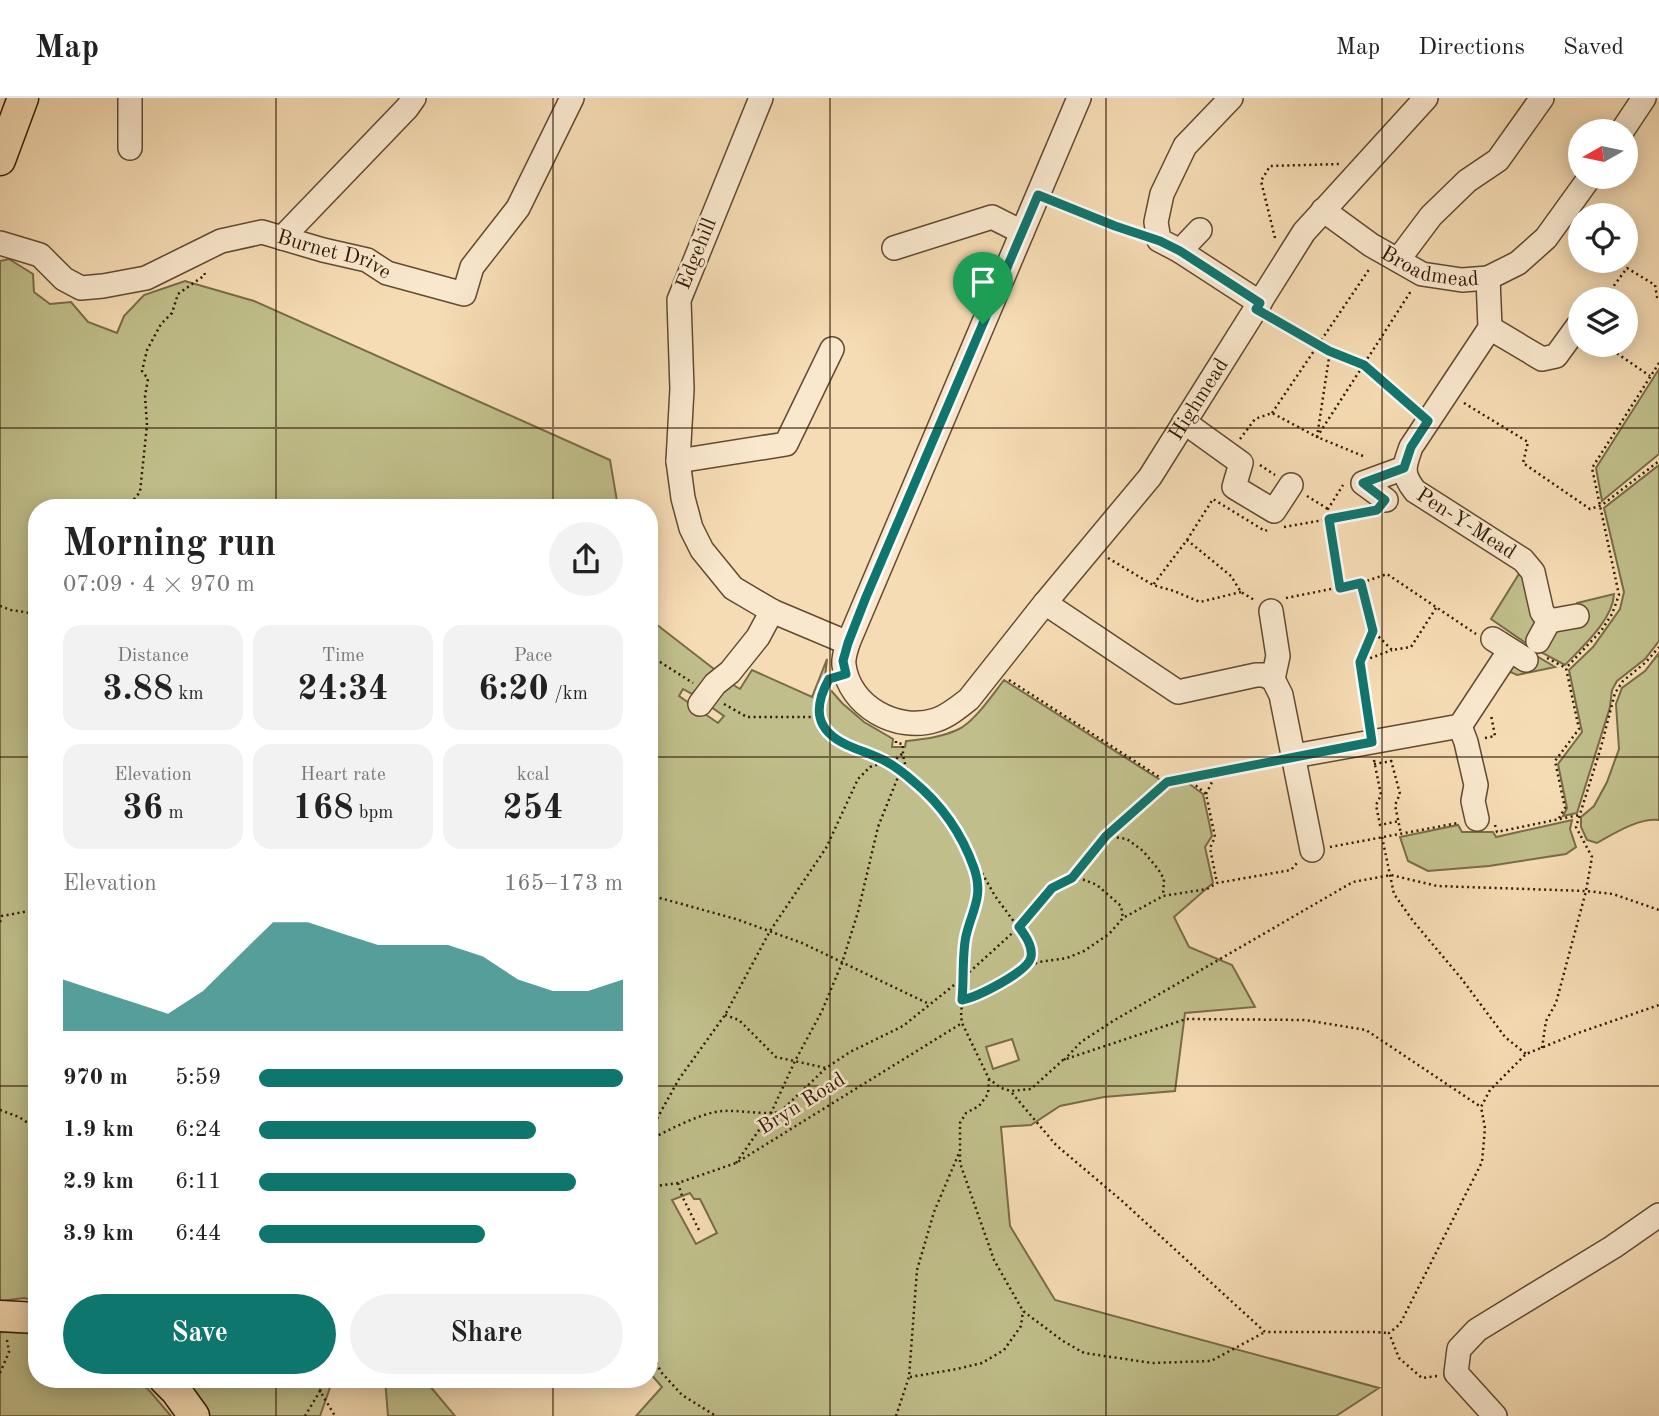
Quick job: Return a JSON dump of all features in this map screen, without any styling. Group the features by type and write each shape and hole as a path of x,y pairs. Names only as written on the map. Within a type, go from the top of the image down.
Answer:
{"main road":[{"path":"0,160 23,98"},
{"path":"173,1388 194,1416"}],"street":[{"path":"130,98 130,148"},
{"path":"282,238 414,98"},
{"name":"Burnet Drive","path":"0,243 40,255 64,279 81,288 146,278 221,240 262,232 367,260 387,273 464,294 472,267 518,208 572,98"},
{"name":"Edgehill","path":"761,98 679,300 682,389 678,461 691,528 702,551 733,588 772,611 848,643"},
{"path":"846,674 843,661 848,643 1079,98"},
{"path":"1231,98 1185,146 1162,194 1156,222 1159,240 1258,306"},
{"name":"Highmead","path":"846,674 853,691 865,705 899,722 937,720 969,699 1150,477 1304,232 1426,98"},
{"path":"1390,255 1467,181 1498,160 1542,98"},
{"path":"1630,119 1644,98"},
{"name":"Broadmead","path":"1324,210 1371,245 1422,274 1462,280 1488,278 1518,263 1546,238 1581,189"},
{"path":"894,248 992,217 1022,232"},
{"path":"1170,246 1200,230"},
{"path":"1488,278 1490,328 1542,359 1556,356 1568,340"},
{"name":"Pen-Y-Mead","path":"1490,328 1411,447 1404,468 1407,480 1415,491 1523,560 1534,572 1542,612 1520,643"},
{"path":"678,461 786,444 832,349"},
{"path":"1184,422 1241,463 1234,487 1273,511 1291,485"},
{"path":"1385,500 1363,483 1404,468"},
{"path":"1045,603 1178,692 1255,675 1273,680 1281,695 1312,852"},
{"path":"704,699 758,638 772,611"},
{"path":"1268,614 1278,656 1273,680"},
{"path":"1477,819 1473,800 1476,785 1466,742 1467,733 1520,643 1577,616"},
{"path":"1294,756 1373,752 1467,733"},
{"path":"1495,1416 1457,1373 1459,1349 1477,1331 1613,1247 1659,1215"}],"path":[{"path":"1279,273 1275,236 1261,181 1270,166 1365,165"},
{"path":"1038,195 1170,246"},
{"path":"1234,447 1255,419 1272,413 1319,344 1390,255"},
{"path":"1613,287 1627,268 1655,285 1659,298"},
{"path":"1317,437 1422,274"},
{"path":"134,499 140,492 145,458 145,396 148,379 142,371 147,350 161,324 172,313 178,294 205,275"},
{"path":"1258,306 1329,351 1364,365 1428,421"},
{"path":"1317,437 1329,351"},
{"path":"1621,357 1650,376"},
{"path":"1566,668 1601,631 1612,614 1619,595 1592,468 1659,363"},
{"path":"1447,392 1528,442 1523,463 1590,509 1599,506 1659,461"},
{"path":"1272,413 1317,437 1363,456"},
{"path":"1257,463 1328,509"},
{"path":"1340,588 1329,519 1377,510 1385,500"},
{"path":"1153,585 1187,540 1231,576 1241,592 1268,614 1286,615 1283,598 1340,588 1387,574 1566,668 1579,729 1555,761 1565,808 1559,819"},
{"path":"1090,548 1153,585 1200,602 1241,592"},
{"path":"1361,583 1373,631 1392,650"},
{"path":"0,606 28,613"},
{"path":"1360,662 1392,650 1411,647 1437,608"},
{"path":"1373,631 1360,662 1381,794 1376,804 1380,825 1399,821"},
{"path":"1542,1048 1546,1021 1556,1003 1586,891 1591,858 1576,827 1579,815 1615,693 1623,681 1659,647"},
{"path":"658,662 704,699 747,717 819,717"},
{"path":"846,674 829,679 822,692 819,717 829,732 844,744 887,762 913,781 946,814 965,845 978,888 976,907 966,936 962,1023 989,1079 1001,1088 1011,1091 1031,1089 1081,1042 1113,1021 1353,883 1391,875 1437,886 1586,891 1613,894 1659,910"},
{"path":"1002,676 1167,782"},
{"path":"1467,733 1495,736 1489,710"},
{"path":"896,733 896,743 903,744 902,754 913,781"},
{"path":"1373,752 1392,761 1400,794 1395,805 1401,834"},
{"path":"658,1117 679,1079 725,1015 770,931 826,848 858,779 870,767 896,759 902,754"},
{"path":"658,1136 687,1121 721,1111 771,1114 780,1112 826,1068 850,1052 903,1026 964,977 1019,927 1052,888 1072,878 1106,836 1167,782 1294,756"},
{"path":"736,1163 771,1114 822,1011 842,963 858,912 878,827 900,772"},
{"path":"1206,794 1217,772"},
{"path":"1187,778 1206,794 1215,837 1210,848 1217,883"},
{"path":"962,1000 973,998 995,987 1026,967 1067,958 1084,951 1110,934 1123,918 1163,896 1291,870 1312,852 1382,837 1477,819 1497,832 1579,815"},
{"path":"1106,836 1128,839 1143,851 1164,879 1163,896"},
{"path":"1382,837 1394,894 1505,1037 1525,1054"},
{"path":"975,871 982,873 995,897 1029,942 1031,957 1026,967"},
{"path":"1072,878 1097,885 1121,906 1123,918"},
{"path":"658,897 736,919 802,943 929,1004"},
{"path":"0,922 2,916 28,911"},
{"path":"989,1079 988,1094 979,1106 966,1113 960,1123 960,1163 994,1260 1023,1311 1084,1353 1152,1363 1211,1361 1265,1332 1389,1333 1400,1324 1482,1162 1485,1128 1481,1107 1490,1090 1525,1054 1659,1005"},
{"path":"725,1015 739,1020 776,1057 826,1068"},
{"path":"1063,1060 1186,1019 1305,1020 1366,1030 1481,1107"},
{"name":"Bryn Road","path":"658,1186 678,1183 736,1163 962,1023"},
{"path":"1011,1091 1056,1145 1121,1200 1265,1332"},
{"path":"0,1110 28,1124"},
{"path":"896,1416 909,1377 917,1270 934,1213 960,1150"},
{"path":"678,1183 700,1232"},
{"path":"909,1377 982,1363 1003,1350 1021,1326 1023,1311"},
{"path":"0,1373 9,1352 7,1343 15,1317"},
{"path":"1389,1333 1399,1358 1422,1378 1457,1373"},
{"path":"658,1366 682,1395 716,1416"},
{"path":"305,1416 321,1388"},
{"path":"320,1391 335,1416"}],"shaded area":[{"path":"9,259 33,274 34,292 50,304 71,302 88,322 117,333 124,316 144,295 185,281 254,301 610,460 617,499 28,499 28,1299 0,1301 0,261"},
{"path":"1659,369 1659,454 1602,501 1596,468"},
{"path":"1659,465 1659,641 1645,659 1617,681 1612,690 1610,707 1577,813 1563,816 1567,808 1558,764 1582,732 1569,670 1593,647 1620,609 1624,592 1604,508"},
{"path":"1522,569 1556,629 1580,624 1577,603 1614,594 1603,623 1565,665 1533,648 1491,619"},
{"path":"658,626 714,669 727,668 703,682 692,694 683,689 679,696 718,723 724,716 711,707 730,683 740,689 752,670 812,697 827,659 825,677 819,690 826,695 829,688 864,722 893,739 892,747 905,747 906,741 940,736 965,725 1004,680 1165,783 1184,780 1203,794 1212,836 1205,847 1213,883 1174,917 1189,947 1232,965 1255,1007 1185,1013 1175,1091 1104,1097 1060,1106 1031,1125 1001,1127 1010,1226 1055,1300 1379,1388 1336,1416 636,1416 662,1387 658,1382","holes":["1012,1039 1019,1060 993,1069 986,1047","690,1193 694,1199 700,1199 717,1233 696,1244 672,1200"]},
{"path":"1497,632 1555,667 1517,675 1504,670"},
{"path":"1659,653 1659,820 1635,824 1597,843 1587,840 1581,827 1581,817 1594,806 1607,782 1619,749 1616,704 1622,688 1645,671"},
{"path":"1572,820 1570,829 1576,847 1566,854 1489,866 1428,871 1408,861 1400,837 1458,825 1462,832 1493,832 1496,837"},
{"path":"0,1332 28,1333 28,1388 146,1388 171,1416 0,1416"},
{"path":"186,1388 330,1388 320,1416 206,1416"},
{"path":"386,1388 432,1388 455,1416 388,1416"}],"route":[{"path":"1038,195 1180,251 1260,303 1256,309 1329,351 1364,365 1428,421 1411,447 1404,468 1363,483 1385,500 1377,510 1329,519 1340,588 1361,583 1373,631 1360,662 1372,742 1167,782 1106,836 1072,878 1052,888 1019,927 1029,942 1031,957 1026,967 995,987 973,998 962,1000 966,936 976,907 978,888 965,845 946,814 913,781 887,762 844,744 829,732 819,717 819,703 829,679 846,674 843,661 866,597 983,324 1038,195"}]}
